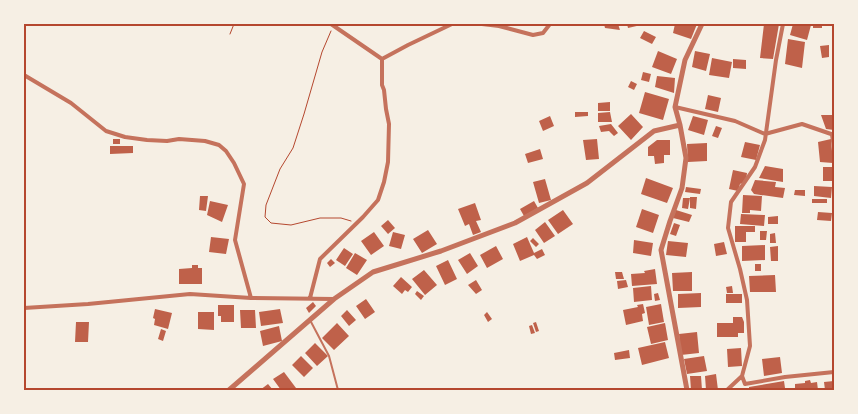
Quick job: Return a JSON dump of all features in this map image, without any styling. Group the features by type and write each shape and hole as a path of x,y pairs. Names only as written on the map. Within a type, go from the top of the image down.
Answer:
{"street":[{"path":"333,24 382,59"},
{"path":"382,59 452,24"},
{"path":"482,24 499,26 533,35 543,33 550,24"},
{"path":"687,390 661,250 682,188 686,158 676,107 685,60 702,24"},
{"path":"726,390 742,376 750,346 747,300 728,228 731,202 755,167 765,140 783,24"},
{"path":"310,298 320,259 378,200 384,182 388,162 389,124 382,85 382,59"},
{"path":"24,75 71,103 106,131 125,137 147,140 167,141 179,139 204,141 219,145 226,151 244,184 235,240 251,298"},
{"path":"676,107 735,121 765,134 802,124 833,135 834,147"},
{"path":"229,390 334,299 373,272 515,223 586,183 654,131 680,126"},
{"path":"834,209 834,214"},
{"path":"24,308 190,294 251,298 334,299"},
{"path":"742,376 745,384 785,377 834,372"}],"lane":[{"path":"310,320 329,356 338,390"}],"path":[{"path":"230,34 234,24"},
{"path":"333,24 322,52 293,148 280,169 266,205 265,217 272,223 290,224 320,218 341,218 357,223"}],"building":[{"path":"604,24 618,24 620,30 605,28"},
{"path":"627,24 641,24 641,25 628,28"},
{"path":"675,24 697,24 691,39 673,33"},
{"path":"764,24 779,24 773,59 760,58"},
{"path":"793,24 811,25 807,40 790,35"},
{"path":"813,24 822,24 822,28 813,28"},
{"path":"644,31 656,37 652,44 640,38"},
{"path":"788,39 805,42 802,68 785,64"},
{"path":"829,45 829,57 822,58 820,46"},
{"path":"658,51 677,59 671,74 652,67"},
{"path":"695,51 710,54 706,71 692,67"},
{"path":"712,58 732,62 729,78 709,75"},
{"path":"733,59 746,60 746,69 733,68"},
{"path":"643,72 651,74 649,82 641,80"},
{"path":"657,76 675,78 674,93 655,87"},
{"path":"631,81 637,84 634,90 628,87"},
{"path":"645,92 669,99 663,120 639,113"},
{"path":"708,95 721,98 718,112 705,109"},
{"path":"610,102 610,111 598,111 598,103"},
{"path":"575,112 588,112 588,116 575,117"},
{"path":"610,112 612,122 598,122 598,113"},
{"path":"631,114 643,127 631,140 618,126"},
{"path":"821,115 834,115 834,130 826,129"},
{"path":"550,116 554,126 543,131 539,121"},
{"path":"693,116 708,120 704,135 688,130"},
{"path":"611,124 618,133 614,136 609,131 601,132 599,126"},
{"path":"716,126 722,128 718,138 712,136"},
{"path":"113,139 120,139 120,144 113,144"},
{"path":"597,139 599,159 586,160 583,140"},
{"path":"831,139 833,163 820,162 818,142"},
{"path":"657,140 670,140 670,155 664,155 664,163 655,164 654,156 648,156 648,147"},
{"path":"745,142 760,145 756,160 741,157"},
{"path":"707,143 707,161 688,162 687,144"},
{"path":"110,146 133,146 133,153 110,154"},
{"path":"540,149 543,159 528,163 525,154"},
{"path":"765,166 783,169 783,182 759,178"},
{"path":"823,167 833,167 834,181 823,181"},
{"path":"733,170 747,173 746,181 740,184 738,191 729,189"},
{"path":"646,178 673,188 667,203 641,194"},
{"path":"545,179 551,200 539,203 533,182"},
{"path":"755,180 776,182 775,187 785,188 783,198 754,194 751,190"},
{"path":"814,186 832,187 831,198 814,196"},
{"path":"686,187 701,189 700,194 685,192"},
{"path":"795,190 805,190 805,196 794,195"},
{"path":"743,195 762,196 761,211 750,210 750,213 742,213"},
{"path":"200,196 208,196 206,211 199,210"},
{"path":"690,197 697,197 696,209 690,208"},
{"path":"683,198 690,198 688,209 682,208"},
{"path":"812,199 827,199 827,203 812,203"},
{"path":"210,201 228,205 222,222 207,215"},
{"path":"534,201 538,208 524,216 520,209"},
{"path":"475,203 481,220 476,221 481,232 473,235 469,224 465,226 458,209"},
{"path":"642,209 659,215 653,233 636,227"},
{"path":"563,210 573,224 558,234 548,220"},
{"path":"676,210 692,215 689,222 673,218"},
{"path":"818,212 832,213 831,221 817,220"},
{"path":"741,214 765,215 764,226 740,224"},
{"path":"778,216 778,224 768,224 768,217"},
{"path":"388,220 395,228 388,234 381,226"},
{"path":"545,222 555,236 544,243 535,230"},
{"path":"674,223 680,225 676,236 670,234"},
{"path":"735,226 755,226 755,232 746,232 746,242 735,242"},
{"path":"428,230 437,244 422,253 413,239"},
{"path":"760,231 767,231 766,240 760,240"},
{"path":"374,232 384,246 371,255 361,241"},
{"path":"393,232 405,235 401,249 389,246"},
{"path":"775,233 776,243 770,243 770,234"},
{"path":"211,237 229,239 226,254 209,252"},
{"path":"527,237 534,253 542,249 545,255 537,259 534,255 520,261 513,244"},
{"path":"533,238 539,244 536,247 530,241"},
{"path":"634,240 653,243 651,256 633,253"},
{"path":"668,241 688,243 686,257 666,255"},
{"path":"724,242 727,254 716,256 714,244"},
{"path":"765,245 765,260 742,261 742,246"},
{"path":"496,246 503,259 487,268 480,255"},
{"path":"778,246 778,261 771,261 770,247"},
{"path":"344,248 353,254 345,266 336,260"},
{"path":"355,253 367,260 357,275 346,268"},
{"path":"470,253 478,266 467,274 458,260"},
{"path":"331,259 335,263 330,267 327,263"},
{"path":"448,260 457,279 445,285 436,266"},
{"path":"755,264 761,264 761,271 755,271"},
{"path":"192,265 198,265 198,268 202,268 202,284 179,284 179,269 192,268"},
{"path":"655,269 657,284 632,286 631,274 645,273 644,271"},
{"path":"424,270 437,285 425,295 412,279"},
{"path":"615,272 622,272 624,279 616,279"},
{"path":"692,272 692,291 673,291 672,273"},
{"path":"775,275 776,292 750,292 749,276"},
{"path":"401,277 412,287 408,292 405,290 402,294 393,286"},
{"path":"476,280 482,290 476,294 468,285"},
{"path":"626,280 628,287 618,289 617,281"},
{"path":"651,286 652,300 634,302 633,288"},
{"path":"732,286 733,293 727,293 726,287"},
{"path":"417,291 424,296 421,300 415,294"},
{"path":"658,293 660,300 655,301 654,294"},
{"path":"701,293 701,307 678,308 678,294"},
{"path":"726,294 742,294 742,303 726,303"},
{"path":"366,299 375,312 365,319 356,306"},
{"path":"313,302 316,306 309,313 306,308"},
{"path":"643,304 645,313 642,314 643,321 626,325 623,310"},
{"path":"661,304 664,322 649,325 646,307"},
{"path":"218,305 234,305 234,322 221,322 221,316 218,316"},
{"path":"155,309 172,313 168,329 154,325"},
{"path":"280,309 283,323 261,326 259,312"},
{"path":"240,310 255,310 256,328 241,328"},
{"path":"347,310 356,320 349,326 341,316"},
{"path":"198,312 214,312 214,330 198,329"},
{"path":"487,312 492,319 488,322 484,315"},
{"path":"733,317 742,317 744,333 738,333 738,337 717,337 717,323 733,323"},
{"path":"76,322 89,322 88,342 75,342"},
{"path":"536,322 539,331 536,332 533,323"},
{"path":"337,323 349,336 334,350 322,338"},
{"path":"665,323 668,340 651,344 647,327"},
{"path":"532,325 535,333 531,334 529,326"},
{"path":"279,326 282,341 263,346 260,331"},
{"path":"161,329 166,331 163,341 158,339"},
{"path":"697,332 699,353 681,355 679,334"},
{"path":"665,342 669,358 642,365 638,348"},
{"path":"315,343 328,356 317,366 305,353"},
{"path":"741,348 742,366 728,367 727,349"},
{"path":"629,350 630,358 615,360 614,353"},
{"path":"301,356 313,368 304,377 292,365"},
{"path":"704,356 707,371 687,374 684,359"},
{"path":"780,357 782,373 764,376 762,359"},
{"path":"284,372 296,388 293,390 281,390 273,379"},
{"path":"716,374 718,390 706,390 705,376"},
{"path":"690,376 701,376 702,390 691,390"},
{"path":"810,380 811,383 817,382 818,390 795,390 795,384 805,383 805,381"},
{"path":"784,381 785,388 749,390 749,387"},
{"path":"834,381 834,390 825,390 824,382"},
{"path":"268,384 273,390 260,390"}]}
